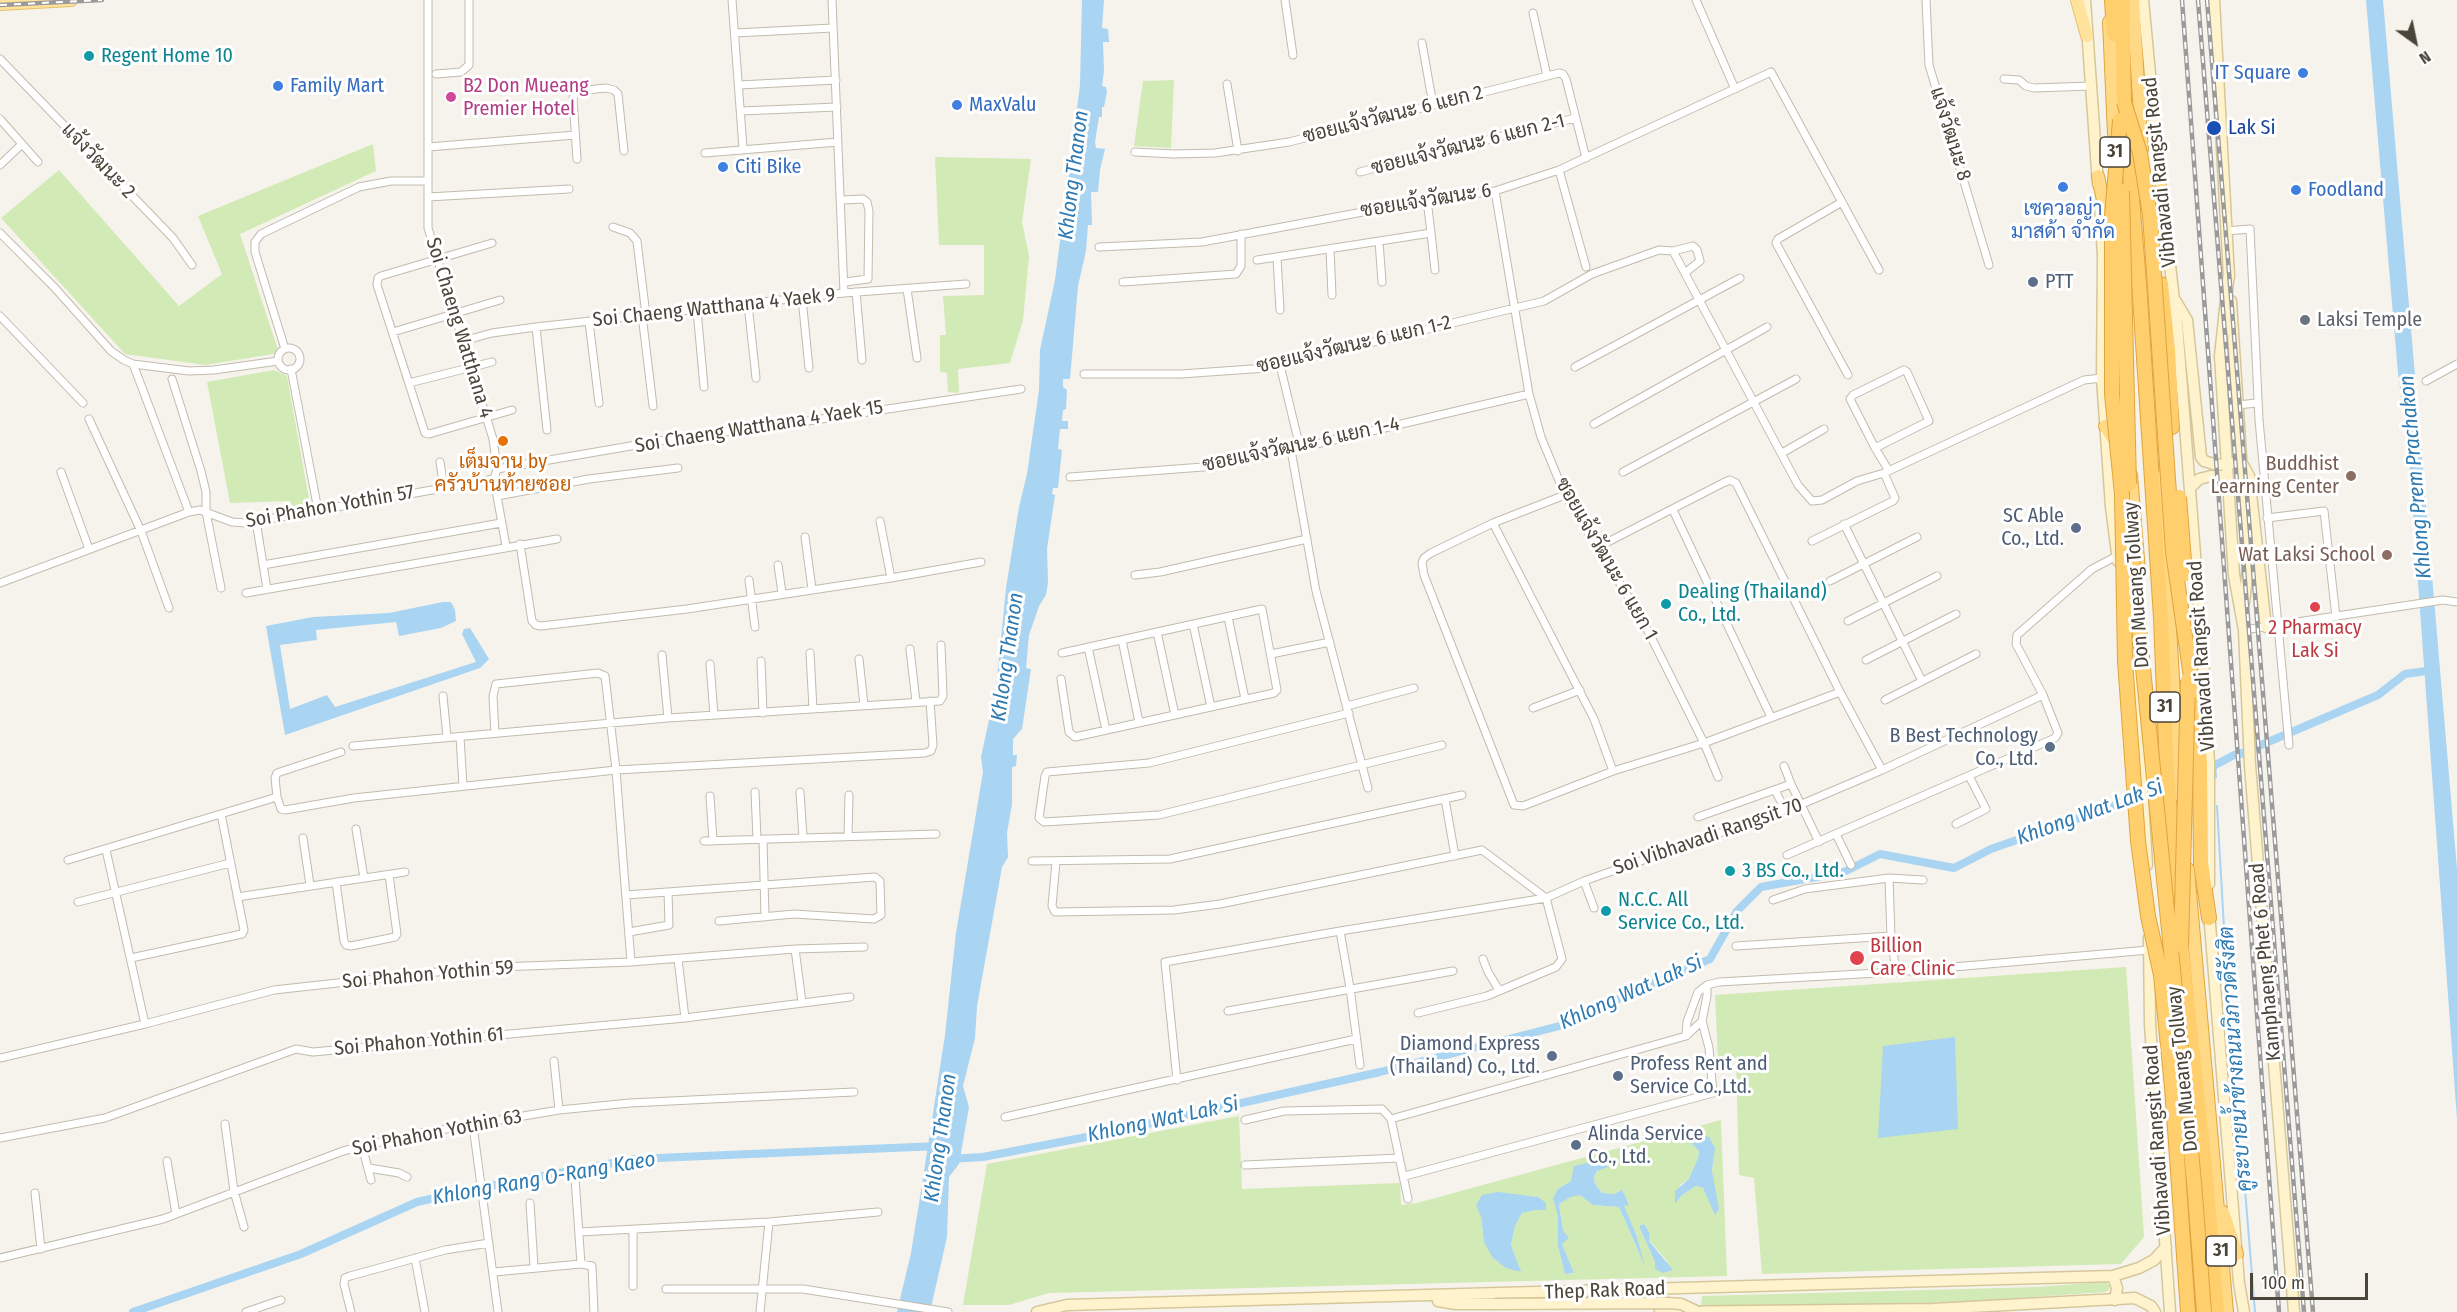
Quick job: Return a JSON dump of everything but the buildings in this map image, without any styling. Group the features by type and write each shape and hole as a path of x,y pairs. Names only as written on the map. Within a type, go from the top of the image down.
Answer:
{"highway":[{"name":"Vibhavadi Rangsit Road","path":"2107,0 2130,466 2202,1312"},
{"name":"Don Mueang Tollway","path":"2112,0 2120,120 2131,552 2194,1182 2202,1312"},
{"name":"Don Mueang Tollway","path":"2122,0 2124,102 2139,282 2161,617 2167,773 2181,945 2206,1176 2217,1312"},
{"name":"Vibhavadi Rangsit Road","path":"2133,0 2178,779 2227,1312"},
{"path":"2124,102 2140,153 2150,215 2173,552 2205,771 2201,864 2209,918"},
{"path":"2120,120 2112,217 2112,394 2122,494 2125,661 2138,841 2148,916 2161,975 2172,1087 2188,1312"},
{"path":"2098,176 2123,305"},
{"path":"2161,189 2157,208 2157,228 2186,595 2188,683 2181,945"},
{"path":"2150,279 2157,228"},
{"path":"2105,426 2130,466"},
{"path":"2216,1191 2237,1254"}],"main road":[{"path":"0,4 71,0"},
{"path":"2077,0 2087,36"},
{"name":"Vibhavadi Rangsit Road","path":"2085,0 2103,256 2102,378 2105,426 2117,556 2135,671 2143,796 2150,1024 2170,1312"},
{"name":"Vibhavadi Rangsit Road","path":"2143,0 2190,488 2205,771"},
{"name":"Kamphaeng Phet 6 Road","path":"2214,0 2247,567 2242,612"},
{"name":"Kamphaeng Phet 6 Road","path":"2229,272 2220,356 2226,474 2234,574 2244,630 2250,765 2294,1312"},
{"path":"2173,297 2187,320 2200,457 2226,474"},
{"path":"2226,474 2241,462 2250,476 2271,626"},
{"path":"2190,488 2203,477 2226,474 2242,475"},
{"name":"31","path":"2209,918 2242,1312"},
{"path":"2164,1223 2172,1263 2177,1312"},
{"name":"Thep Rak Road","path":"1037,1312 1067,1305 2113,1276 2139,1268 2154,1260 2166,1248"},
{"path":"2113,1276 2117,1288 2115,1300"},
{"path":"1417,1297 1456,1304 1668,1303 1681,1304 1698,1312"},
{"name":"Thep Rak Road","path":"1660,1312 1933,1309 2136,1298 2151,1306 2155,1312"}],"street":[{"name":"Soi Chaeng Watthana 4","path":"428,0 428,228 493,439 497,470 494,479 506,546"},
{"path":"436,74 461,72 469,65 469,0"},
{"path":"732,0 743,148"},
{"path":"832,0 842,200 844,293"},
{"path":"1285,0 1293,55"},
{"path":"1696,0 1735,89"},
{"name":"แจ้งวัฒนะ 8","path":"1926,0 1929,64 1989,265"},
{"path":"1533,13 1547,76 1559,74 1565,77 1586,158"},
{"path":"735,33 833,28"},
{"path":"1422,43 1433,105"},
{"name":"แจ้งวัฒนะ 2","path":"0,59 173,238 192,265"},
{"name":"ซอยแจ้งวัฒนะ 6","path":"1099,247 1202,242 1426,200 1495,191 1559,171 1769,72 1774,74 1842,202"},
{"name":"ซอยแจ้งวัฒนะ 6 แยก 2","path":"1135,152 1174,154 1238,151 1289,142 1547,76"},
{"path":"2004,79 2019,80 2026,86 2034,88 2091,86"},
{"path":"739,86 836,80"},
{"path":"1227,84 1238,151"},
{"path":"576,159 573,93 577,91 606,88 615,90 620,98 624,151"},
{"path":"741,111 837,107"},
{"name":"ซอยแจ้งวัฒนะ 6 แยก 2-1","path":"1360,172 1575,118"},
{"path":"0,119 38,162"},
{"path":"428,147 575,135"},
{"path":"705,153 743,148 838,142"},
{"path":"0,165 22,144"},
{"path":"1559,171 1586,267"},
{"path":"285,349 255,252 255,242 261,234 358,188 391,181 428,181"},
{"path":"428,197 569,189"},
{"name":"ซอยแจ้งวัฒนะ 6 แยก 1","path":"1495,191 1529,394 1541,438 1565,495 1642,619 1704,743 1718,777"},
{"path":"842,200 863,199 867,202 869,211 868,279 845,282"},
{"path":"1426,200 1435,270"},
{"path":"1848,375 1776,243 1778,239 1842,202 1879,270"},
{"path":"612,227 630,233 637,240 653,406"},
{"path":"2226,231 2250,230 2257,403 2267,518 2271,626 2287,718 2289,745"},
{"path":"0,233 54,287 111,351 133,364 189,371 278,361"},
{"path":"1257,260 1431,233"},
{"path":"1123,282 1236,274 1241,266 1241,234"},
{"path":"1379,241 1382,282"},
{"path":"492,243 378,278 377,285 423,428 429,434 512,410"},
{"name":"ซอยแจ้งวัฒนะ 6 แยก 1-2","path":"1084,374 1266,369 1544,301 1592,274 1659,250 1673,251 1693,246 1697,250 1700,261 1686,272"},
{"path":"1330,249 1332,295"},
{"path":"1673,251 1798,485 1812,501 1822,500 1857,481 1887,472 2074,384 2084,380 2102,378"},
{"path":"1277,257 1280,310"},
{"path":"1575,367 1740,278"},
{"name":"Soi Chaeng Watthana 4 Yaek 9","path":"463,341 492,333 536,327 844,293 966,284"},
{"path":"907,289 917,358"},
{"path":"856,292 862,360"},
{"path":"802,298 809,368"},
{"path":"393,332 500,300"},
{"path":"748,304 756,378"},
{"path":"696,310 704,387"},
{"path":"0,316 83,403"},
{"path":"589,322 598,403"},
{"path":"536,327 547,430"},
{"path":"1594,424 1767,327"},
{"path":"285,349 292,349 299,356 297,366 291,369 281,367 278,361 285,349"},
{"path":"409,383 492,362"},
{"path":"133,364 189,512"},
{"path":"2426,381 2457,364"},
{"path":"1280,365 1300,448"},
{"path":"291,369 318,510"},
{"path":"1812,541 1895,498 1887,472 1850,399 1853,395 1904,370 1907,372 1929,421 1875,448"},
{"path":"172,379 206,492 206,512 220,588"},
{"path":"1623,472 1796,379"},
{"name":"Soi Chaeng Watthana 4 Yaek 15","path":"497,470 677,438 1021,389"},
{"name":"ซอยแจ้งวัฒนะ 6 แยก 1-4","path":"1070,477 1203,467 1300,448 1529,394"},
{"path":"2237,405 2257,403"},
{"path":"89,418 141,531 169,608"},
{"path":"1782,453 1824,429"},
{"path":"1291,450 1316,591 1368,788"},
{"path":"440,462 444,488"},
{"path":"497,496 589,479 678,468"},
{"path":"61,472 89,549"},
{"name":"Soi Phahon Yothin 57","path":"0,582 189,512 206,512 237,523 256,521 494,479"},
{"path":"1598,547 1723,483 1730,480 1737,483 1840,692 1882,770"},
{"path":"1565,495 1493,523 1431,553 1424,558 1422,569 1514,805 1522,806 1613,771 1704,743 1840,692"},
{"path":"1673,510 1771,717"},
{"path":"2267,518 2324,511 2336,617"},
{"path":"256,521 267,589"},
{"path":"880,521 891,578"},
{"path":"263,565 501,523"},
{"path":"1493,523 1580,690 1594,719 1613,771"},
{"path":"1844,524 1923,681"},
{"path":"805,537 812,589"},
{"path":"1830,581 1917,537"},
{"path":"246,593 506,546 557,539"},
{"path":"1135,575 1160,572 1307,539"},
{"path":"520,544 532,621 537,626 687,609 981,562"},
{"path":"1787,855 2055,738 2058,733 2043,694 2016,644 2017,635 2092,569 2117,556"},
{"path":"778,565 783,593"},
{"path":"1848,621 1937,576"},
{"path":"749,580 755,627"},
{"path":"2244,630 2443,600 2457,602"},
{"path":"1061,679 1071,736 1277,691 1262,609 1062,652"},
{"path":"1866,660 1956,614"},
{"path":"1228,617 1245,699"},
{"path":"1193,624 1210,707"},
{"path":"1157,632 1175,715"},
{"path":"1122,640 1139,722"},
{"path":"1271,654 1330,642"},
{"path":"353,746 668,718 940,701 943,696 941,645"},
{"path":"1088,648 1106,730"},
{"path":"910,649 916,702"},
{"path":"810,653 813,709"},
{"path":"1884,700 1976,654"},
{"path":"662,655 668,718"},
{"path":"860,659 864,705"},
{"path":"761,661 763,713"},
{"path":"710,664 714,715"},
{"path":"495,733 493,696 496,684 598,673 605,676 616,770 631,962"},
{"path":"1414,688 1348,710 1149,763 1047,772 1039,818 1044,822 1159,815 1442,745"},
{"path":"1533,708 1580,690"},
{"name":"Soi Vibhavadi Rangsit 70","path":"1177,1080 1165,962 1546,898 1584,880 1802,804 1882,770 2043,694"},
{"path":"443,696 447,737"},
{"path":"340,752 277,773 275,778 279,807 285,810 354,798 616,770 925,753 931,751 933,745 930,701"},
{"path":"460,737 463,786"},
{"path":"1784,766 1819,842"},
{"path":"1956,824 1986,809 1970,776"},
{"path":"1698,817 1791,784"},
{"path":"1775,790 1785,810"},
{"path":"755,792 765,916"},
{"path":"800,792 803,838"},
{"path":"848,836 849,795"},
{"path":"1032,861 1170,859 1462,795"},
{"path":"710,796 708,841 936,834"},
{"path":"68,860 277,797"},
{"path":"1444,799 1455,856"},
{"path":"131,958 239,936 243,930 221,813"},
{"path":"356,829 364,878"},
{"path":"1836,834 1851,866"},
{"path":"303,838 310,885"},
{"path":"106,850 145,1024"},
{"path":"1056,862 1052,906 1055,912 1174,910 1220,904 1482,850 1546,898 1562,959 1556,967 1487,996 1418,1013"},
{"path":"78,902 230,863"},
{"path":"237,897 405,872"},
{"path":"336,882 344,941 346,945 351,946 395,938 397,934 389,875"},
{"path":"626,895 875,877 880,881 881,915 874,919 794,914 719,921"},
{"path":"1889,878 1891,936 1896,972"},
{"path":"1773,900 1805,889 1889,878 1923,880"},
{"path":"1584,880 1594,908"},
{"path":"629,932 669,925 668,892"},
{"path":"1340,931 1360,1065"},
{"path":"1736,946 1891,936"},
{"name":"Soi Phahon Yothin 59","path":"0,1058 145,1024 274,990 473,968 631,962 864,946"},
{"path":"795,949 802,1002"},
{"path":"1686,1036 1693,1002 1698,992 1707,985 1719,982 1896,972 2149,950"},
{"path":"678,959 685,1018"},
{"path":"1483,959 1499,990"},
{"path":"1228,1011 1453,971"},
{"path":"1405,1176 1713,1093 1709,1048 1702,1021 1707,985"},
{"name":"Soi Phahon Yothin 61","path":"0,1138 105,1118 296,1049 313,1052 685,1018 850,997"},
{"path":"1391,1119 1686,1036 1702,1021"},
{"path":"1005,1117 1068,1101 1177,1080 1356,1039"},
{"path":"554,1060 559,1110"},
{"name":"Soi Phahon Yothin 63","path":"0,1258 133,1228 343,1151 410,1135 559,1110 630,1103 854,1092"},
{"path":"1245,1120 1284,1110 1379,1108 1391,1119 1408,1198"},
{"path":"225,1124 234,1191 244,1227"},
{"path":"473,1126 498,1312"},
{"path":"362,1146 372,1180"},
{"path":"1245,1165 1399,1158"},
{"path":"167,1161 176,1214"},
{"path":"369,1168 399,1173 407,1177"},
{"path":"575,1178 581,1264"},
{"path":"35,1192 41,1249"},
{"path":"530,1203 534,1267"},
{"path":"579,1232 769,1222 878,1212"},
{"path":"760,1312 769,1222"},
{"path":"633,1230 633,1286"},
{"path":"351,1312 344,1284 345,1278 445,1250 489,1243"},
{"path":"415,1258 425,1312"},
{"path":"494,1272 581,1264 592,1266 594,1312"},
{"path":"666,1289 803,1289 948,1312"},
{"path":"246,1312 281,1300"}],"green space":[{"path":"1174,80 1171,148 1134,146 1143,81"},
{"path":"373,144 376,171 240,234 279,353 205,365 125,354 1,218 59,170 179,306 222,274 198,216"},
{"path":"935,157 1031,159 1022,222 1029,256 1023,320 1010,363 958,369 959,393 948,392 947,373 940,372 940,335 946,335 943,296 984,295 984,245 939,245"},
{"path":"274,370 287,376 310,505 293,509 290,501 230,503 207,382"},
{"path":"2126,967 2144,1237 2121,1264 1762,1274 1754,1178 1739,1175 1736,1058 1718,1059 1715,995"},
{"path":"1239,1116 1242,1189 1400,1183 1401,1205 1417,1203 1721,1120 1727,1276 1049,1293 1009,1305 963,1305 987,1164","holes":["1699,1141 1714,1156 1712,1171 1715,1214 1703,1188 1696,1186 1682,1195 1676,1203 1680,1185 1689,1179 1698,1158 1699,1151 1692,1144","1603,1162 1594,1177 1595,1184 1602,1193 1614,1194 1622,1190 1629,1204 1623,1206 1636,1234 1642,1259 1619,1207 1593,1205 1580,1194 1559,1204 1563,1231 1562,1244 1574,1273 1565,1274 1558,1246 1558,1189","1522,1195 1538,1197 1546,1210 1522,1213 1515,1226 1511,1245 1520,1271 1484,1242 1481,1217","1644,1224 1650,1234 1649,1240 1668,1262 1655,1262 1639,1226"]},
{"path":"2105,1282 2110,1285 2109,1290 2105,1292 1975,1301 1895,1305 1701,1307 1702,1296 2037,1287"}],"water":[{"name":"Khlong Thanon","path":"1082,0 1104,0 1102,28 1108,29 1109,42 1103,42 1102,86 1106,87 1107,92 1104,107 1102,107 1102,117 1099,117 1095,142 1096,148 1105,149 1098,192 1091,192 1092,225 1088,225 1086,251 1078,286 1070,379 1063,379 1063,387 1067,390 1066,409 1063,410 1062,421 1068,421 1068,429 1060,429 1058,449 1062,450 1058,488 1053,488 1052,494 1055,495 1047,549 1048,583 1046,595 1039,606 1029,635 1026,668 1031,669 1022,729 1013,739 1013,755 1017,755 1016,766 1012,767 1012,804 1007,833 1008,857 1002,867 977,1006 975,1038 963,1086 969,1107 959,1164 949,1177 947,1237 930,1312 897,1312 911,1253 945,1035 956,933 983,772 981,757 996,688 1006,588 1019,507 1027,474 1039,390 1040,350 1055,280 1080,85"},
{"name":"Khlong Prem Prachakon","path":"2366,0 2383,0 2457,869 2457,1119 2408,445 2398,373"},
{"path":"451,602 455,610 456,621 441,628 399,636 396,622 316,630 317,640 280,645 290,709 327,695 335,707 476,662 462,634 464,629 470,628 489,659 480,668 285,735 266,626 313,617 389,613"},
{"path":"1955,1037 1958,1129 1878,1138 1883,1046"},
{"path":"1706,1136 1715,1148 1712,1171 1719,1209 1715,1215 1703,1188 1696,1186 1682,1195 1675,1204 1675,1191 1689,1179 1698,1158 1699,1151 1692,1144"},
{"path":"1603,1162 1608,1167 1597,1171 1594,1177 1595,1184 1602,1193 1614,1194 1622,1190 1629,1205 1624,1206 1636,1234 1645,1266 1619,1207 1593,1205 1580,1195 1559,1204 1563,1231 1569,1238 1562,1244 1574,1273 1565,1274 1558,1246 1558,1216 1553,1198 1558,1189 1571,1181 1574,1166"},
{"path":"1498,1192 1538,1197 1546,1203 1546,1210 1522,1213 1515,1226 1511,1245 1521,1272 1506,1268 1493,1258 1484,1242 1481,1217 1476,1205 1482,1195"},
{"path":"1644,1224 1650,1234 1649,1241 1673,1270 1663,1273 1655,1269 1655,1262 1639,1226"}],"waterway":[{"name":"Khlong Wat Lak Si","path":"2206,770 2234,755 2378,695 2405,674 2433,670"},
{"name":"คูระบายน้ำข้างถนนวิภาวดีรังสิต","path":"2215,764 2216,777"},
{"name":"Khlong Wat Lak Si","path":"949,1159 983,1157 1107,1133 1380,1072 1575,1022 1624,996 1710,959 1737,911 1761,887 1844,872 1880,854 1954,868 1991,849 2139,797"},
{"name":"คูระบายน้ำข้างถนนวิภาวดีรังสิต","path":"2217,806 2225,945 2255,1312"},
{"name":"Khlong Rang O-Rang Kaeo","path":"133,1312 301,1254 417,1202 474,1189 634,1159 938,1146"}],"railway":[{"path":"0,5 102,0"},
{"path":"2182,0 2279,1312"},
{"path":"2198,0 2304,1312"},
{"path":"2207,0 2313,1312"}],"place":[{"name":"Regent Home 10","path":"89,56"},
{"name":"IT Square","path":"2303,73"},
{"name":"Family Mart","path":"278,86"},
{"name":"B2 Don Mueang Premier Hotel","path":"451,97"},
{"name":"MaxValu","path":"957,105"},
{"name":"Lak Si","path":"2214,128"},
{"name":"Citi Bike","path":"723,167"},
{"name":"เซควอญ่า มาสด้า จำกัด","path":"2063,187"},
{"name":"Foodland","path":"2296,190"},
{"name":"PTT","path":"2033,282"},
{"name":"Laksi Temple","path":"2305,320"},
{"name":"เต็มจาน by ครัวบ้านท้ายซอย","path":"503,441"},
{"name":"Buddhist Learning Center","path":"2351,476"},
{"name":"SC Able Co., Ltd.","path":"2076,528"},
{"name":"Wat Laksi School","path":"2387,555"},
{"name":"Dealing (Thailand) Co., Ltd.","path":"1666,604"},
{"name":"2 Pharmacy Lak Si","path":"2315,607"},
{"name":"B Best Technology Co., Ltd.","path":"2050,747"},
{"name":"3 BS Co., Ltd.","path":"1730,871"},
{"name":"N.C.C. All Service Co., Ltd.","path":"1606,911"},
{"name":"Billion Care Clinic","path":"1857,958"},
{"name":"Diamond Express (Thailand) Co., Ltd.","path":"1552,1056"},
{"name":"Profess Rent and Service Co.,Ltd.","path":"1618,1076"},
{"name":"Alinda Service Co., Ltd.","path":"1576,1145"}]}
